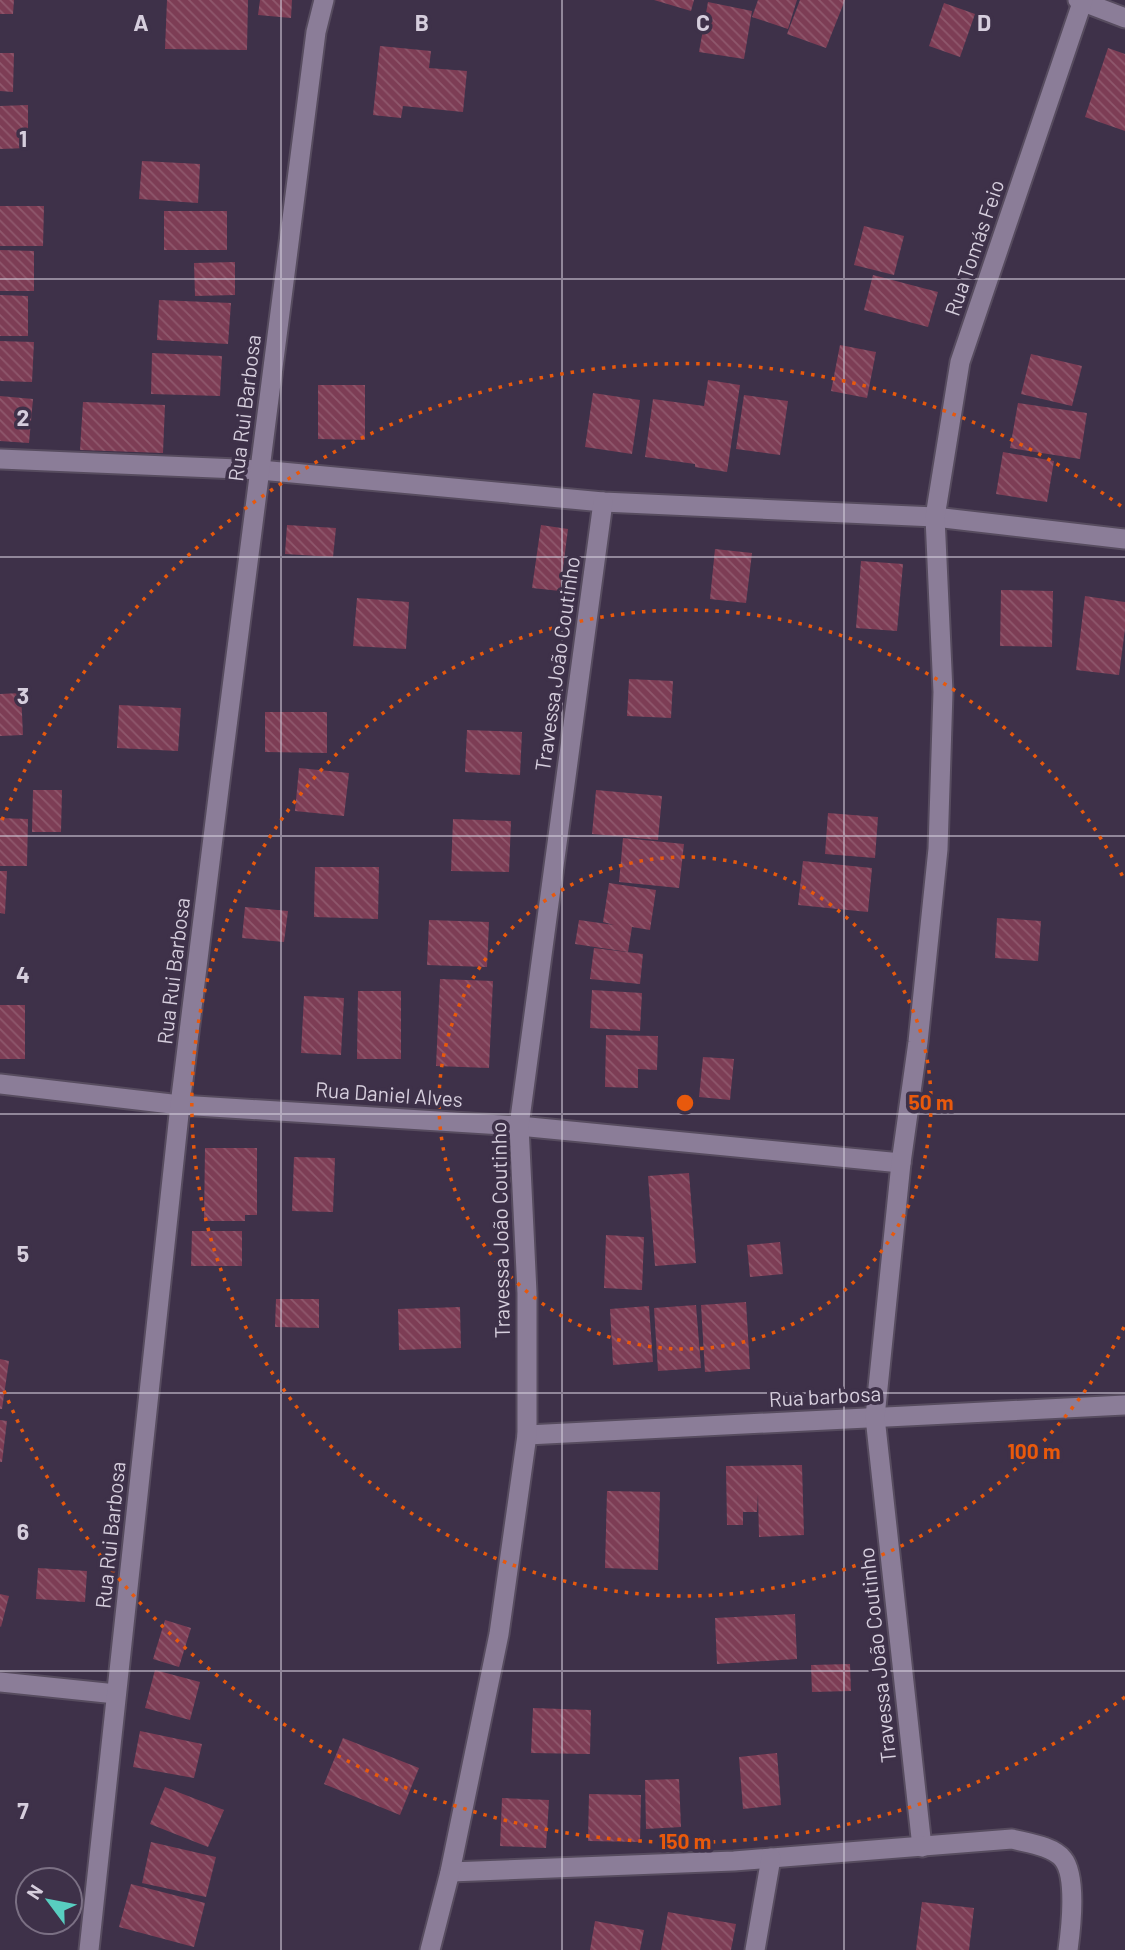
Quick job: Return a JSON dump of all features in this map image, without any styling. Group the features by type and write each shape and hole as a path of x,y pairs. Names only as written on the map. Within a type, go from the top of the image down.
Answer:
{"street":[{"name":"Rua Rui Barbosa","path":"89,1950 180,1105 316,32 324,0"},
{"path":"1081,0 1125,18"},
{"name":"Rua Tomás Feio","path":"901,1163 918,1042 937,849 943,692 935,517 960,362 1081,0"},
{"path":"0,459 260,470 603,502 935,517 1125,539"},
{"name":"Travessa João Coutinho","path":"430,1950 450,1872 499,1634 527,1435 527,1293 519,1126 603,502"},
{"name":"Rua Daniel Alves","path":"0,1084 180,1105 519,1126 901,1163"},
{"name":"Travessa João Coutinho","path":"901,1163 875,1418 922,1847"},
{"name":"Rua barbosa","path":"527,1435 1125,1405"},
{"path":"0,1682 116,1694"},
{"path":"450,1872 771,1858 1012,1839 1044,1847 1063,1859 1072,1884 1068,1950"},
{"path":"755,1950 771,1858"}],"building":[{"path":"0,0 14,0 13,14 0,14"},
{"path":"167,0 248,0 247,50 165,49"},
{"path":"260,0 292,0 291,18 258,15"},
{"path":"654,0 694,0 691,11"},
{"path":"758,0 797,0 788,29 752,17"},
{"path":"800,0 845,0 826,48 787,34"},
{"path":"708,2 752,11 744,59 699,52"},
{"path":"944,3 975,14 960,57 929,46"},
{"path":"380,46 431,51 429,68 467,71 463,112 403,106 401,118 373,115"},
{"path":"1108,48 1125,54 1125,131 1085,117"},
{"path":"0,53 14,53 13,92 0,91"},
{"path":"28,105 28,148 0,149 0,106"},
{"path":"142,161 200,164 198,203 139,199"},
{"path":"0,206 44,206 43,246 0,246"},
{"path":"164,211 227,211 227,250 164,250"},
{"path":"864,226 904,236 894,275 854,265"},
{"path":"0,250 34,251 34,291 0,291"},
{"path":"235,262 235,295 195,296 194,263"},
{"path":"873,275 938,292 928,327 864,310"},
{"path":"0,295 28,296 28,336 0,336"},
{"path":"159,300 231,303 228,344 157,340"},
{"path":"0,341 34,342 32,382 0,381"},
{"path":"840,345 876,352 867,398 831,391"},
{"path":"152,353 222,356 220,396 151,394"},
{"path":"1031,354 1082,366 1072,406 1021,394"},
{"path":"708,380 740,385 727,472 695,467 695,464 645,457 653,399 704,406"},
{"path":"318,385 365,385 365,440 318,439"},
{"path":"593,393 640,400 632,454 585,447"},
{"path":"744,395 788,401 780,455 736,449"},
{"path":"0,396 33,399 29,443 0,441"},
{"path":"83,402 165,405 163,453 80,450"},
{"path":"1018,403 1087,413 1080,459 1010,448"},
{"path":"1003,452 1054,461 1047,502 996,494"},
{"path":"287,525 336,528 333,557 285,554"},
{"path":"541,525 568,529 560,591 532,588"},
{"path":"715,549 752,553 746,603 710,599"},
{"path":"861,561 903,564 897,631 856,628"},
{"path":"1001,590 1053,591 1052,647 1000,646"},
{"path":"1085,596 1125,602 1125,629 1119,675 1076,670"},
{"path":"357,598 409,602 406,649 353,646"},
{"path":"629,679 673,681 671,718 627,716"},
{"path":"21,693 23,735 0,736 0,694"},
{"path":"119,705 181,708 178,751 117,748"},
{"path":"265,712 327,712 327,753 265,752"},
{"path":"467,730 522,732 520,775 465,772"},
{"path":"299,768 349,773 344,816 295,811"},
{"path":"33,790 62,790 61,832 32,832"},
{"path":"596,790 662,796 658,840 592,834"},
{"path":"828,813 878,817 875,858 825,854"},
{"path":"0,818 28,819 27,866 0,866"},
{"path":"453,819 511,821 509,872 451,871"},
{"path":"623,838 684,844 679,888 619,882"},
{"path":"803,861 872,868 868,912 798,905"},
{"path":"315,867 379,867 378,919 314,917"},
{"path":"0,871 7,871 5,914 0,913"},
{"path":"609,883 656,890 650,930 632,927 628,952 575,944 579,920 614,925 603,922"},
{"path":"245,907 288,911 284,942 242,938"},
{"path":"997,918 1041,921 1038,961 995,958"},
{"path":"429,920 489,922 487,967 427,965"},
{"path":"594,948 643,954 640,984 590,979"},
{"path":"440,979 493,981 489,1068 436,1066"},
{"path":"592,990 642,993 640,1031 590,1028"},
{"path":"358,991 401,991 401,1059 357,1059"},
{"path":"304,996 344,998 341,1055 301,1053"},
{"path":"0,1005 25,1005 25,1059 0,1059"},
{"path":"606,1035 658,1036 657,1070 638,1069 638,1088 605,1087"},
{"path":"703,1057 734,1059 730,1100 699,1097"},
{"path":"205,1148 257,1148 257,1215 245,1215 245,1221 204,1221"},
{"path":"294,1157 335,1158 333,1212 292,1211"},
{"path":"689,1173 696,1263 655,1266 648,1176"},
{"path":"192,1231 242,1231 242,1266 191,1266"},
{"path":"606,1235 644,1237 642,1290 604,1288"},
{"path":"780,1242 783,1274 750,1277 747,1245"},
{"path":"276,1299 319,1299 319,1328 275,1327"},
{"path":"746,1302 750,1369 705,1372 701,1305"},
{"path":"696,1305 701,1368 658,1371 654,1308"},
{"path":"649,1306 653,1362 613,1365 610,1309"},
{"path":"460,1307 461,1348 399,1350 398,1309"},
{"path":"0,1359 9,1361 2,1409 0,1409"},
{"path":"0,1420 7,1421 2,1462 0,1462"},
{"path":"802,1465 804,1535 759,1537 758,1494 757,1512 743,1512 743,1525 727,1525 726,1466"},
{"path":"607,1491 660,1492 658,1570 605,1568"},
{"path":"38,1568 87,1571 85,1602 36,1599"},
{"path":"0,1594 9,1596 1,1627 0,1626"},
{"path":"795,1614 797,1659 717,1664 715,1618"},
{"path":"165,1620 191,1628 179,1667 153,1659"},
{"path":"850,1664 851,1691 812,1692 811,1665"},
{"path":"155,1670 200,1682 190,1720 145,1708"},
{"path":"533,1708 591,1710 590,1754 531,1753"},
{"path":"140,1731 202,1744 194,1778 133,1767"},
{"path":"343,1738 419,1768 400,1815 324,1784"},
{"path":"777,1753 781,1805 743,1809 739,1757"},
{"path":"679,1779 681,1827 646,1829 645,1780"},
{"path":"165,1787 224,1810 208,1847 150,1824"},
{"path":"589,1794 641,1795 640,1842 588,1841"},
{"path":"502,1798 549,1800 546,1848 500,1846"},
{"path":"151,1842 216,1857 206,1897 142,1883"},
{"path":"131,1884 205,1903 194,1947 119,1927"},
{"path":"922,1902 974,1908 969,1950 916,1950"},
{"path":"668,1912 736,1924 731,1950 661,1950"},
{"path":"595,1921 644,1930 640,1950 590,1950"}]}
